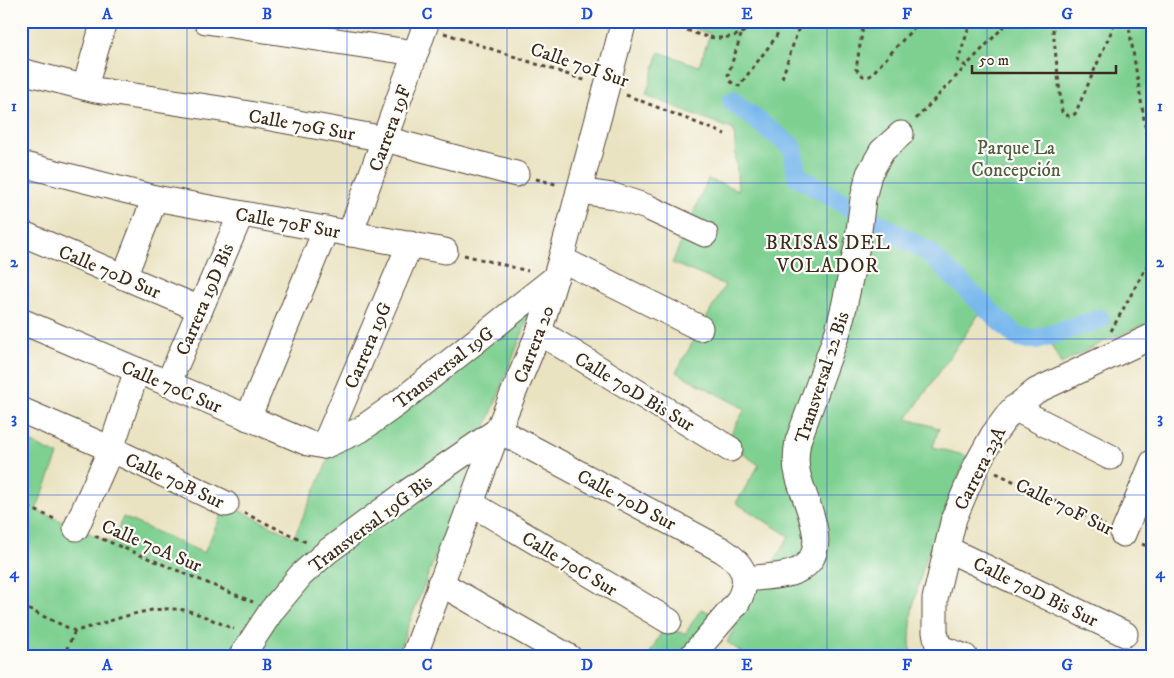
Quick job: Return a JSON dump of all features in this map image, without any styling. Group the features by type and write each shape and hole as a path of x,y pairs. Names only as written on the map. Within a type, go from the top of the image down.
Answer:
{"street":[{"path":"86,87 104,21"},
{"path":"206,21 332,31 415,53"},
{"name":"Carrera 20","path":"414,657 498,430 540,332 624,21"},
{"name":"Carrera 19F","path":"248,418 338,232 386,139 425,24"},
{"name":"Calle 70G Sur","path":"21,71 86,87 386,139 516,174"},
{"name":"Transversal 22 Bis","path":"745,579 793,572 804,566 814,550 816,532 798,476 796,452 798,441 838,331 857,246 864,192 869,174 882,151 901,134"},
{"name":"Calle 70F Sur","path":"21,164 155,198 445,251"},
{"path":"579,191 613,196 647,207 705,234"},
{"path":"124,277 155,198"},
{"name":"Carrera 19D Bis","path":"168,384 241,214"},
{"name":"Calle 70D Sur","path":"21,234 200,309"},
{"name":"Carrera 19G","path":"324,446 410,244"},
{"path":"558,268 700,328"},
{"name":"Transversal 19G","path":"324,446 360,430 398,403 558,268"},
{"name":"Calle 70C Sur","path":"21,321 308,443 324,446"},
{"name":"Calle 70D Bis Sur","path":"540,332 730,449"},
{"name":"Carrera 23A","path":"939,652 934,632 935,599 954,518 977,464 1001,423 1014,408 1036,391 1153,336"},
{"path":"76,528 111,449 136,370"},
{"path":"1014,408 1110,457"},
{"name":"Calle 70B Sur","path":"21,410 111,449 226,504"},
{"name":"Calle 70D Sur","path":"498,430 722,550 742,568 745,579"},
{"name":"Transversal 19G Bis","path":"247,647 272,610 301,575 328,551 408,491 498,430"},
{"path":"1123,534 1153,462"},
{"name":"Calle 70C Sur","path":"472,504 669,621"},
{"name":"Calle 70D Bis Sur","path":"947,548 1125,634"},
{"path":"691,657 737,603 744,590 745,579"},
{"path":"440,583 569,657"},
{"path":"939,652 965,657"}],"path":[{"path":"665,21 709,37 741,35"},
{"path":"754,21 750,28 741,35 728,75 731,82 739,86 776,38 782,21"},
{"path":"782,78 801,21"},
{"path":"864,21 856,69 862,76 870,76 920,21"},
{"path":"966,66 958,61 970,21"},
{"path":"901,134 1009,21"},
{"path":"1052,21 1062,112 1069,116 1075,114 1116,21"},
{"path":"1128,21 1153,174"},
{"name":"Calle 70I Sur","path":"425,24 607,87 725,134"},
{"path":"516,174 579,191"},
{"path":"445,251 558,268"},
{"path":"1110,332 1153,255"},
{"name":"Calle 70F Sur","path":"977,464 1153,549"},
{"name":"Calle 70A Sur","path":"21,504 272,610"},
{"name":"Calle 70B Sur","path":"226,504 294,538 328,551"},
{"path":"21,606 75,630 134,614 164,609 185,610 247,647"},
{"path":"63,657 75,630"}],"green space":[{"name":"Parque La Concepción","path":"674,21 1153,21 1153,321 1105,341 1061,364 1050,343 1015,346 980,313 907,419 939,428 933,447 967,456 925,561 912,610 911,657 748,657 727,642 763,569 769,570 789,536 736,503 759,465 726,442 745,409 676,372 725,285 672,263 708,179 738,190 734,130 646,95 659,52 699,66 710,34"},
{"path":"535,301 396,657 21,657 21,438 58,455 36,510 112,543 123,517 204,553 226,504 294,537 330,456"},
{"path":"701,609 715,615 685,657 648,657 664,627 685,634"}],"waterway":[{"path":"732,101 793,148 797,176 850,207"},
{"path":"873,220 928,252 1016,336 1037,339 1100,319"}],"district":[{"name":"BRISAS DEL VOLADOR","path":"828,254"}]}
